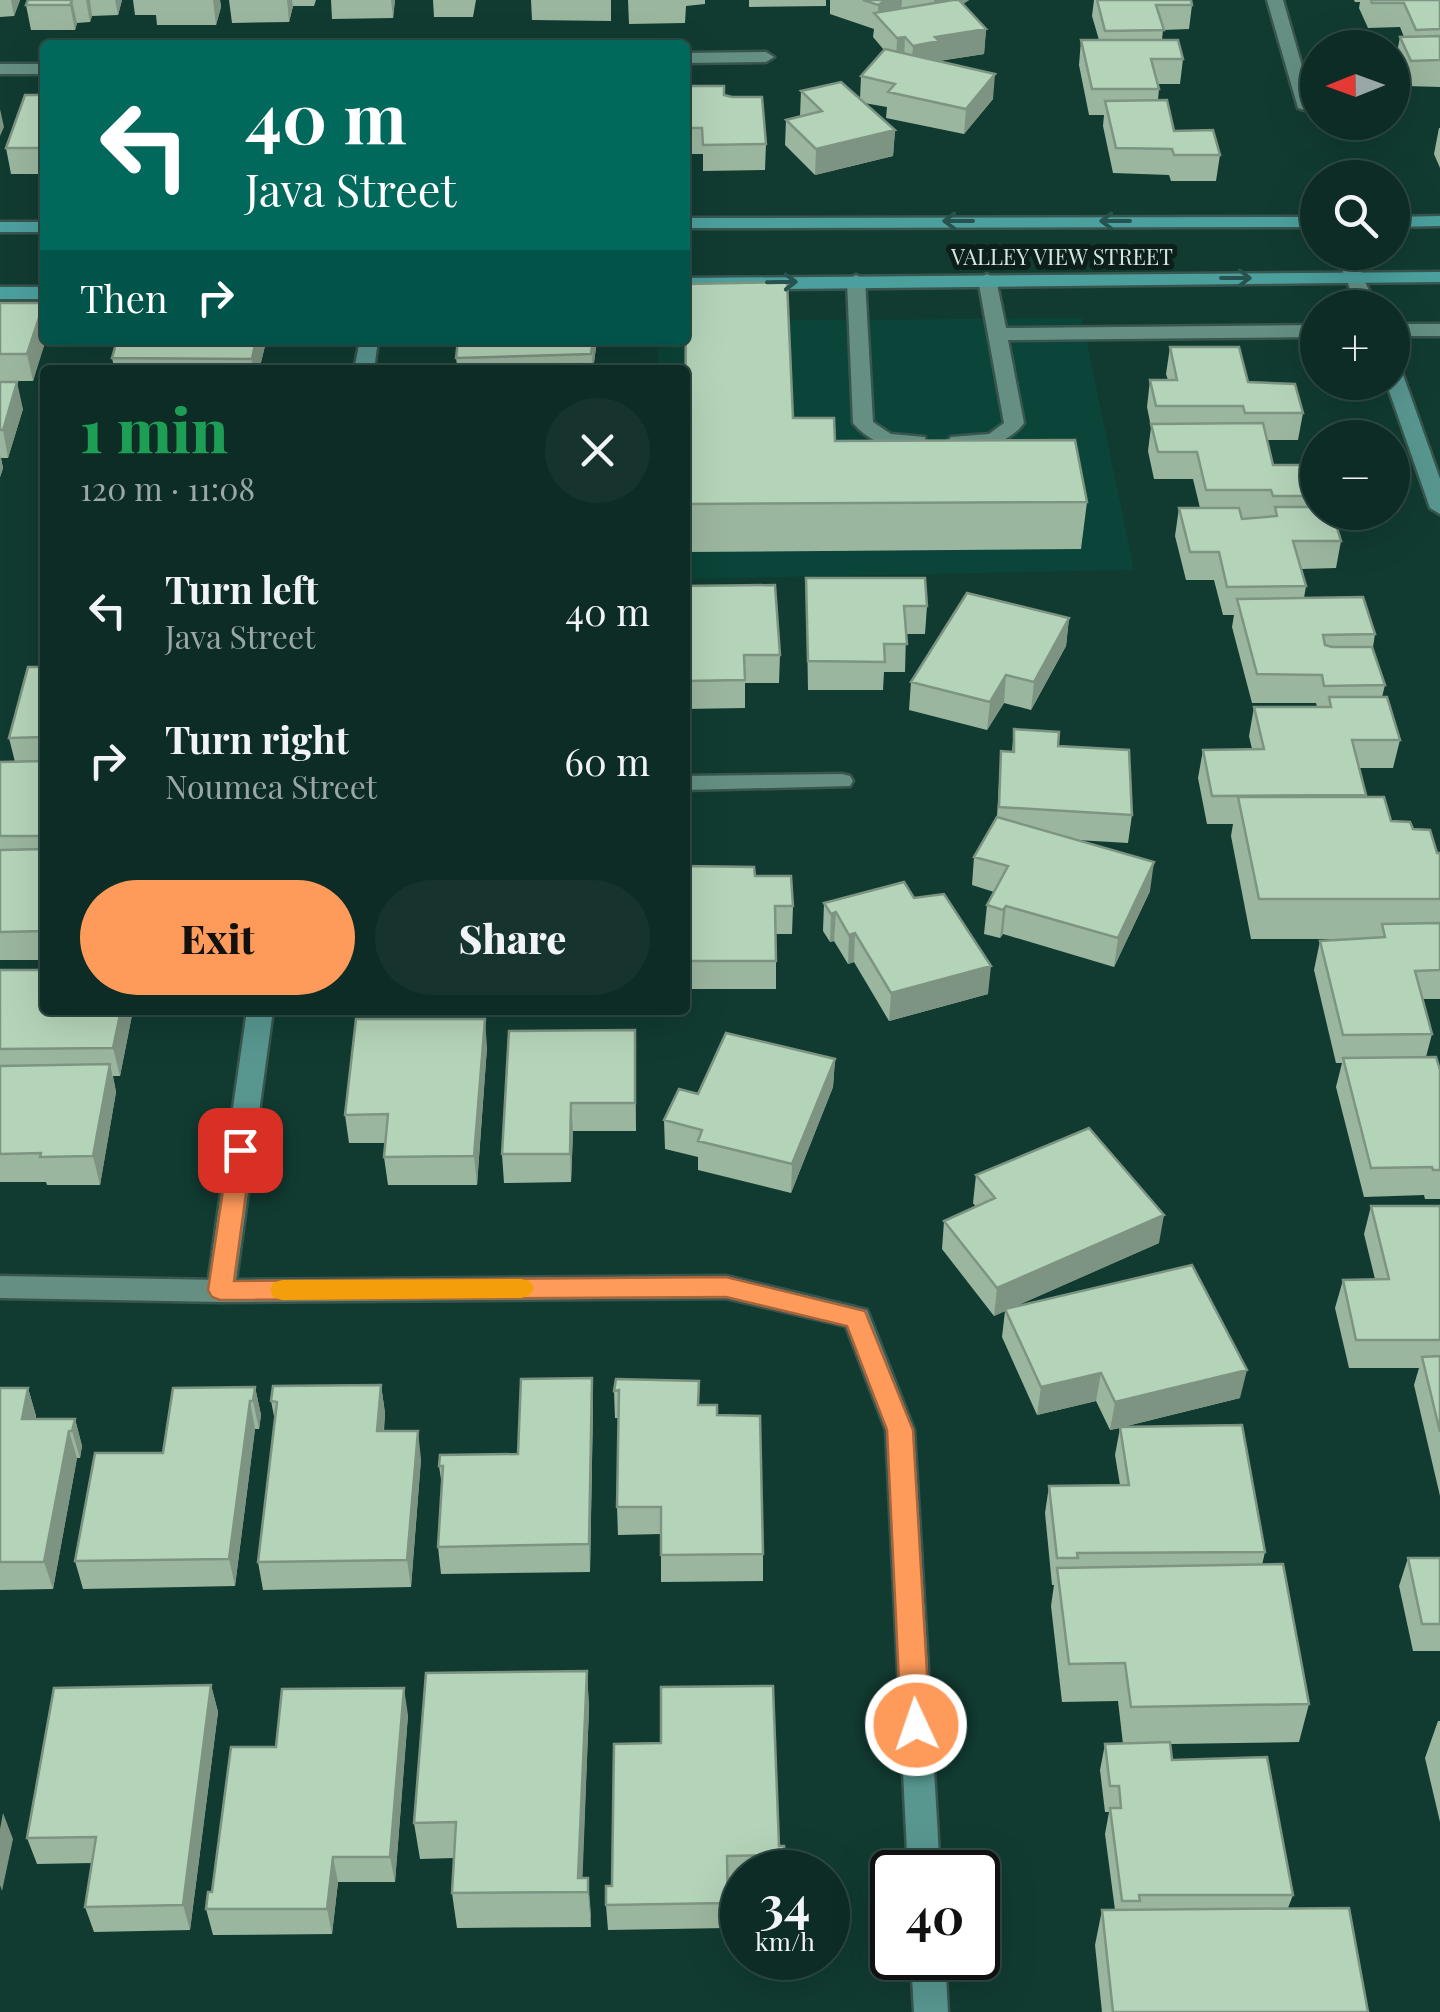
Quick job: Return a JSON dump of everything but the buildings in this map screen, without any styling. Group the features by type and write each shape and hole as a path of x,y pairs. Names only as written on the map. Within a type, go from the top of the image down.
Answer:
{"main road":[{"path":"1410,222 1440,221"},
{"name":"VALLEY VIEW STREET","path":"690,223 1300,222"},
{"path":"0,227 40,227"},
{"name":"VALLEY VIEW STREET","path":"690,284 1440,277"},
{"path":"0,293 40,293"}],"street":[{"path":"1275,0 1300,87"},
{"path":"690,58 766,57"},
{"path":"0,69 40,69"},
{"path":"1350,270 1358,290"},
{"path":"856,280 863,423 872,434 889,442 990,440 1007,435 1014,423 987,279"},
{"path":"1410,330 1440,330"},
{"path":"998,334 1300,331"},
{"path":"1402,400 1440,508"},
{"path":"690,783 842,782"},
{"path":"220,1290 259,1015"},
{"path":"0,1287 726,1287 856,1318 900,1430 923,1850"},
{"path":"929,1980 931,2012"}],"shaded area":[{"path":"1082,318 1134,570 690,579 690,365 658,365 658,345 690,345 690,321"}],"slow traffic":[{"path":"282,1290 521,1288"}],"route":[{"path":"240,1150 220,1290 726,1287 856,1318 900,1430 916,1725"}]}
